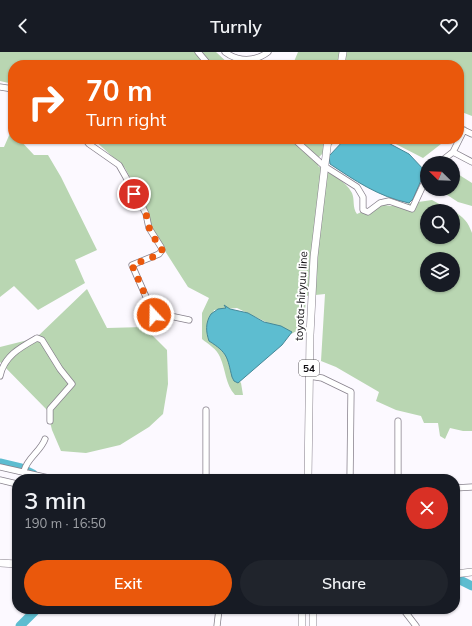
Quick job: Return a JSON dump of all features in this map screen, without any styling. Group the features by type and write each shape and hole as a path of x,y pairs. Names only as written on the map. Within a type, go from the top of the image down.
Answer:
{"main road":[{"name":"toyota-hiryuu line","path":"308,474 309,376 314,257 327,144"},
{"path":"0,563 12,564"},
{"path":"460,573 472,572"},
{"path":"302,614 302,626"},
{"path":"313,614 313,626"}],"street":[{"path":"198,52 205,60"},
{"path":"225,52 247,60 259,58 268,52"},
{"path":"90,144 119,166 141,204 146,214 149,228 161,247 162,251 160,254 132,265 154,315 160,318 170,316 189,320"},
{"path":"300,144 324,166 356,188 363,197 363,210 368,212 380,203 389,201 412,209 420,192"},
{"path":"448,156 453,152 456,144"},
{"path":"453,152 472,162"},
{"path":"0,376 4,364 15,352 37,338 42,340 60,369 72,384 50,409 50,421"},
{"path":"309,376 322,378 351,392 350,474"},
{"path":"206,410 206,474"},
{"path":"398,421 398,474"},
{"path":"24,471 32,456 43,445 45,439"},
{"path":"0,467 35,474"},
{"path":"0,480 12,483"},
{"path":"460,488 472,487"},
{"path":"217,626 218,614"},
{"path":"407,614 416,626"}],"green space":[{"path":"0,52 216,52 225,60 8,60 8,83 0,81"},
{"path":"298,52 472,52 472,116 464,113 464,60 295,60"},
{"path":"8,138 8,144 24,144 34,155 48,155 61,177 97,250 75,260 85,283 38,310 14,286 0,297 0,147 4,147"},
{"path":"99,144 333,144 319,157 318,166 349,188 353,196 357,214 378,204 391,206 432,200 439,204 420,204 420,244 460,244 460,215 469,226 472,233 472,431 463,431 450,428 445,439 440,436 438,423 424,423 421,416 396,410 376,401 379,392 336,367 321,361 325,294 306,296 304,327 291,334 237,308 214,310 210,325 234,365 236,377 241,383 243,395 235,395 227,382 219,354 202,339 202,313 209,298 188,287 151,229 149,213 125,168"},
{"path":"396,144 441,144 426,156 420,156"},
{"path":"460,175 472,183 472,206 458,202 449,196 460,196"},
{"path":"87,289 107,328 144,327 167,350 168,384 163,414 149,427 120,445 86,453 61,451 52,430 47,410 0,362 0,347 36,338"}],"water":[{"path":"340,144 390,144 409,154 420,166 420,183 413,199 409,203 387,197 358,182 330,164 329,156"},
{"path":"224,305 230,309 248,313 264,322 281,326 292,332 282,345 238,383 234,381 232,377 226,356 220,349 209,341 207,334 209,317 218,309 226,308"}],"waterway":[{"path":"0,463 21,468 33,474"},
{"path":"460,580 472,586"},
{"path":"20,626 32,614"}],"route":[{"path":"134,194 146,214 150,231 162,250 160,254 132,265 152,306 154,315"}]}
